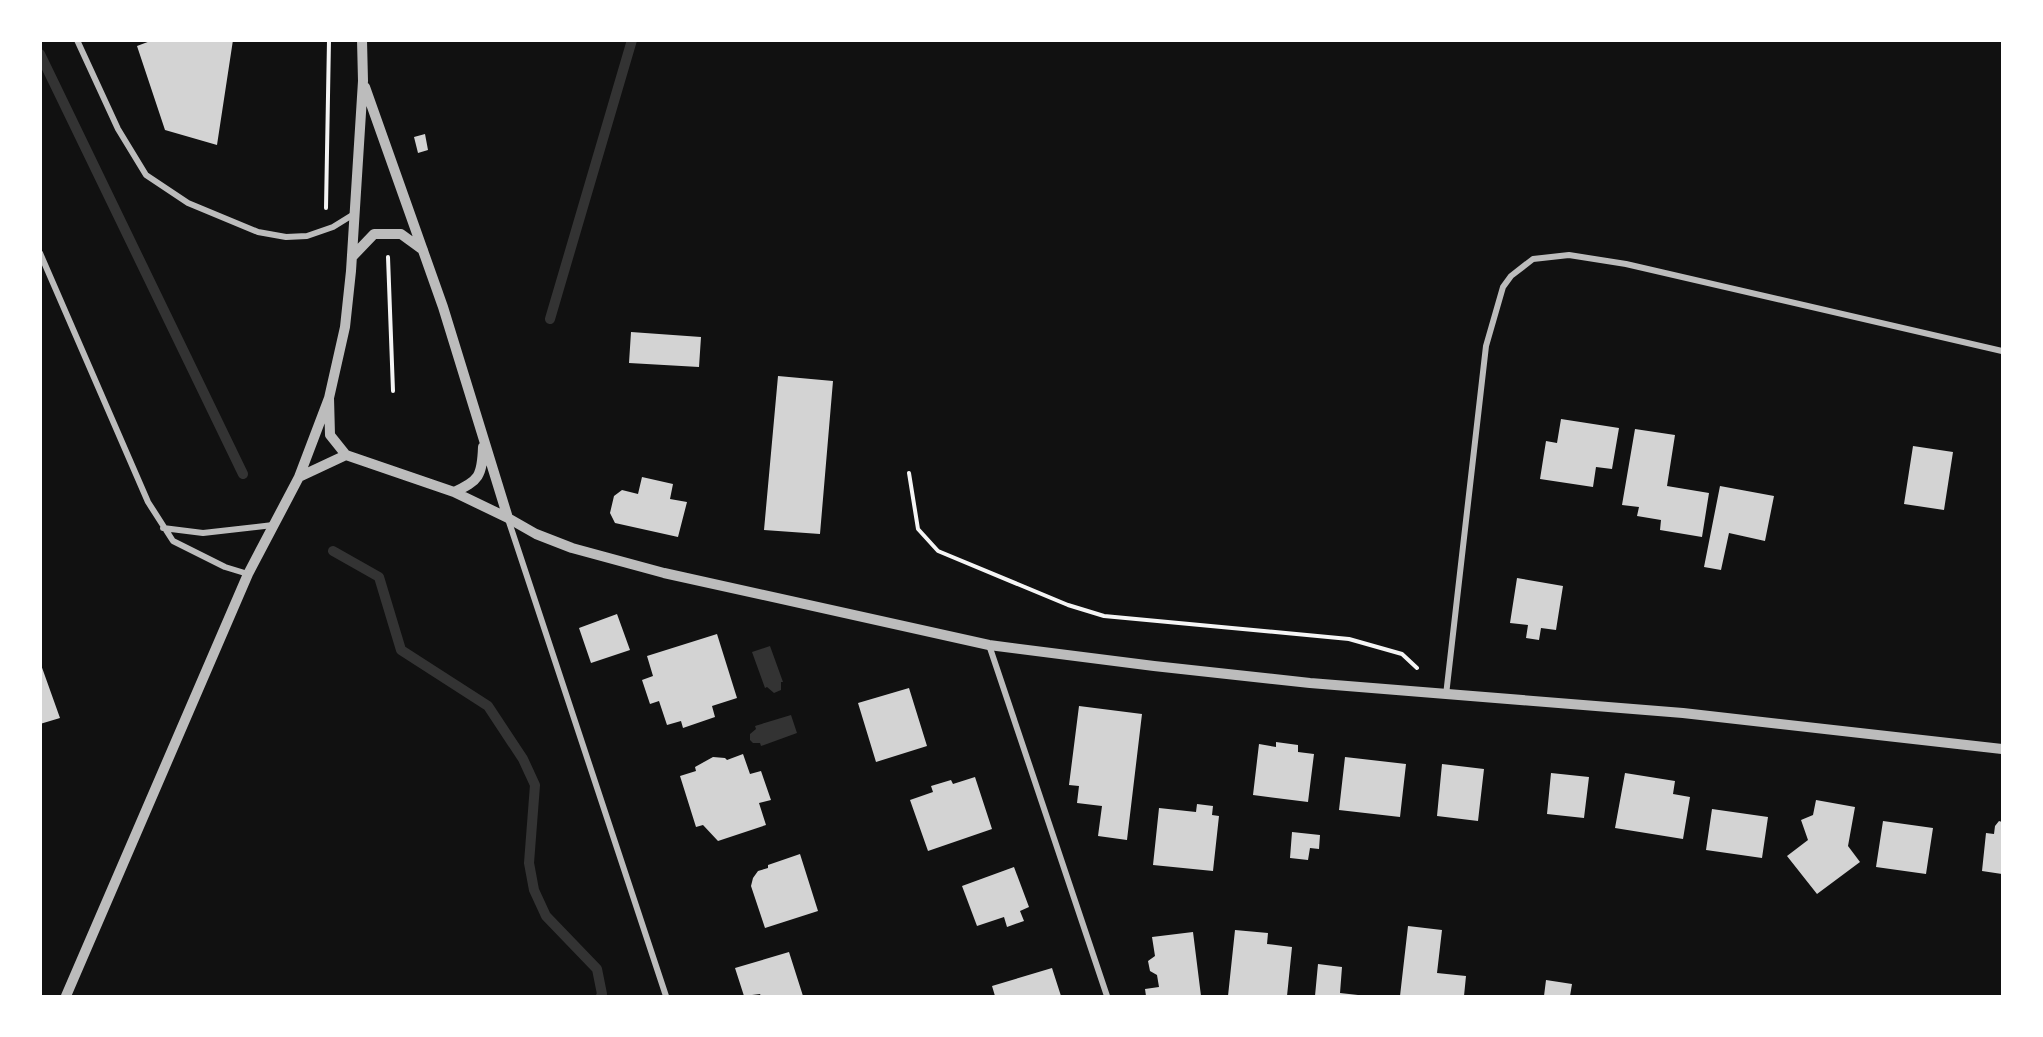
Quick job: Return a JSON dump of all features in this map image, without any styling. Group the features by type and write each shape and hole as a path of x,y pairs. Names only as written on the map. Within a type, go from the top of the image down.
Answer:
{"street":[{"path":"77,40 118,129 146,175 188,203 258,232 286,237 307,236 325,230 354,213"},
{"path":"66,996 248,574 299,477 329,398 345,327 352,256 363,81 362,40"},
{"path":"363,81 443,306 508,518 666,996"},
{"path":"352,256 374,234 401,234 423,250"},
{"path":"40,254 148,502 163,528 173,541 225,567 248,574"},
{"path":"1446,695 1486,346 1503,287 1511,276 1533,259 1569,255 1626,264 2002,351"},
{"path":"329,398 330,435 346,455 454,492 536,534 583,552 675,575 989,645 1310,683 1683,713 2002,749"},
{"path":"454,492 473,483 482,466 483,437"},
{"path":"299,477 346,455"},
{"path":"163,528 203,533 273,525"},
{"path":"989,645 1107,996"}],"path":[{"path":"325,230 330,40"},
{"path":"393,391 387,254 423,250"},
{"path":"909,473 918,529 938,551 1035,592 1104,616 1349,639 1402,654 1446,695"}],"shaded area":[{"path":"770,646 783,682 781,682 781,690 774,693 767,687 765,688 752,652"},
{"path":"791,715 797,733 761,746 760,743 753,743 750,740 750,734 756,729 755,726"}],"building":[{"path":"153,40 233,40 217,145 165,130 137,46"},
{"path":"425,134 428,150 418,153 414,137"},
{"path":"631,332 701,337 699,367 629,363"},
{"path":"778,376 833,381 820,534 764,530"},
{"path":"1561,419 1619,428 1612,469 1596,467 1593,487 1540,479 1546,441 1557,443"},
{"path":"1635,429 1675,435 1667,486 1709,493 1702,537 1660,530 1661,520 1637,516 1639,507 1622,505"},
{"path":"1913,446 1953,452 1944,510 1904,504"},
{"path":"642,477 673,484 670,499 687,502 678,537 615,523 610,513 614,496 622,490 638,494"},
{"path":"1720,486 1774,496 1765,541 1729,533 1721,570 1704,567"},
{"path":"1517,578 1563,586 1556,630 1541,628 1539,640 1526,638 1528,625 1510,623"},
{"path":"617,614 630,650 591,663 579,628"},
{"path":"717,634 737,698 712,706 715,717 683,728 681,721 667,725 659,701 650,704 642,680 653,676 647,656"},
{"path":"40,662 60,718 40,724"},
{"path":"909,688 927,746 876,762 858,703"},
{"path":"1079,706 1142,714 1127,840 1098,836 1102,806 1077,803 1079,786 1069,785"},
{"path":"1276,742 1298,745 1298,752 1314,754 1308,802 1253,795 1259,744 1276,747"},
{"path":"743,754 750,774 761,771 771,800 759,803 766,825 718,841 703,825 696,827 680,776 696,771 695,767 713,757 727,760"},
{"path":"1345,757 1406,764 1400,817 1339,810"},
{"path":"1442,764 1484,769 1478,821 1437,816"},
{"path":"1551,773 1589,777 1584,818 1547,814"},
{"path":"1625,773 1675,781 1673,794 1690,797 1683,839 1615,828"},
{"path":"975,777 992,829 928,851 910,800 933,792 931,786 951,780 953,784"},
{"path":"1816,800 1855,807 1848,846 1860,862 1817,894 1787,856 1808,840 1801,820 1813,815"},
{"path":"1197,804 1213,806 1212,815 1219,816 1213,871 1153,865 1159,808 1196,812"},
{"path":"1712,809 1768,817 1762,858 1706,850"},
{"path":"1883,821 1933,828 1926,874 1876,867"},
{"path":"1999,821 2002,822 2002,874 1982,871 1986,833 1994,834 1995,826"},
{"path":"1292,832 1320,835 1319,849 1310,848 1308,860 1290,858"},
{"path":"800,854 818,911 765,928 751,886 753,878 758,871 768,868 768,865"},
{"path":"1014,867 1029,907 1020,911 1024,921 1007,927 1004,917 977,926 962,886"},
{"path":"1408,926 1442,930 1437,973 1466,976 1464,996 1400,996"},
{"path":"1235,930 1268,933 1267,944 1292,947 1287,996 1228,996"},
{"path":"1193,932 1201,996 1146,996 1145,989 1159,987 1157,975 1150,971 1148,961 1155,956 1152,937"},
{"path":"789,952 803,996 761,996 760,994 744,996 735,968"},
{"path":"1318,964 1342,967 1340,993 1358,996 1315,996"},
{"path":"1052,968 1061,996 995,996 992,986"},
{"path":"1546,980 1572,984 1570,996 1544,996"}],"waterway":[{"path":"550,319 632,40"},
{"path":"40,54 243,474"},
{"path":"333,551 379,577 401,650 488,706 523,759 535,785 529,863 534,890 546,916 597,969 601,996"}]}
